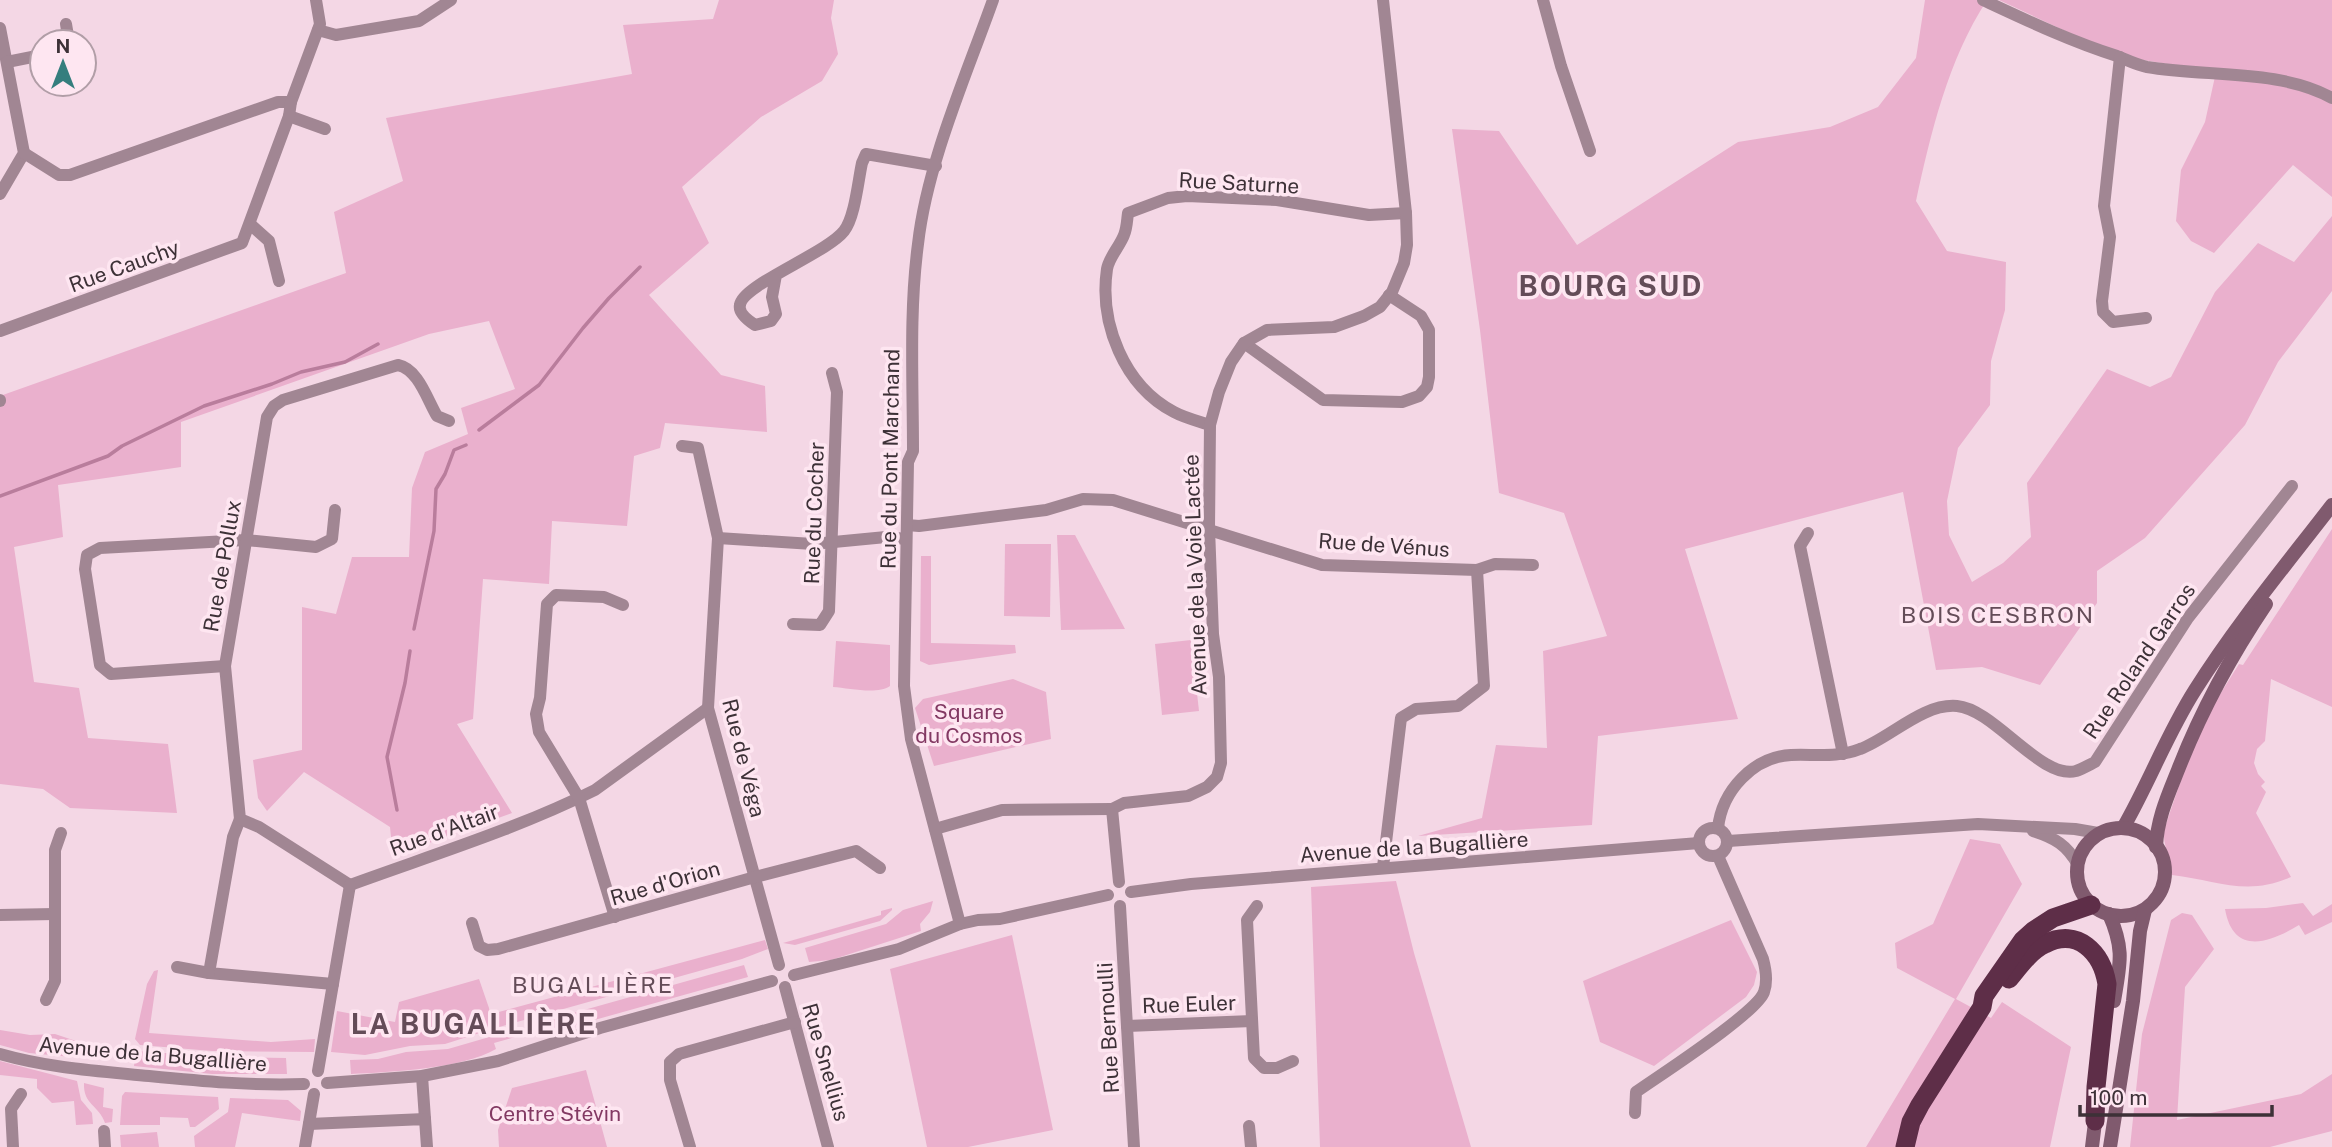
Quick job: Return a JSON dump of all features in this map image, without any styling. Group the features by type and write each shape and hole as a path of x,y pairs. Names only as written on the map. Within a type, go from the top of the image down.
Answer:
{"highway":[{"path":"1905,1147 1920,1105 1982,1007 1984,996 2023,940 2053,918 2091,905"},
{"path":"1982,1007 1992,1001 2030,955 2044,944 2058,940 2075,940 2091,949 2105,971 2107,984 2095,1121"}],"main road":[{"path":"2123,828 2174,725 2196,690 2271,582 2332,505"},
{"path":"2156,847 2157,825 2193,732 2247,632 2278,586 2299,548"},
{"path":"2123,828 2140,833 2156,847 2164,864 2164,879 2159,895 2145,909 2123,915 2109,914 2091,905 2081,891 2077,879 2078,865 2083,850 2098,833 2123,828"},
{"path":"2110,1147 2145,909"},
{"path":"2092,1147 2120,968 2118,935 2109,914"}],"street":[{"path":"316,0 320,24 318,30 336,35 419,21 451,0"},
{"name":"Rue du Pont Marchand","path":"960,924 911,739 904,686 908,462 912,451 912,334 918,242 927,194 993,0"},
{"path":"1383,0 1406,213 1407,245 1400,274 1380,307 1351,323 1319,328 1267,330 1244,343 1323,400 1402,402 1419,396 1427,387 1429,330 1422,316 1389,295"},
{"path":"1543,0 1561,66 1590,151"},
{"path":"1983,0 2083,46 2144,66 2186,73 2272,79 2299,85 2332,98"},
{"path":"66,24 67,28"},
{"path":"0,28 6,62 6,95 24,153 59,174 70,175 278,102 325,130"},
{"name":"Rue Cauchy","path":"0,331 242,243 318,30"},
{"path":"2120,57 2104,206 2110,237 2103,312 2113,322 2146,318"},
{"path":"6,62 28,58"},
{"path":"0,194 24,153"},
{"path":"776,275 833,243 847,229 866,154 936,166"},
{"name":"Rue Saturne","path":"1210,425 1173,412 1147,393 1128,369 1114,343 1107,308 1107,266 1126,232 1128,213 1168,198 1187,196 1277,200 1369,215 1406,213"},
{"path":"250,224 269,242 279,281"},
{"name":"Avenue de la Voie Lactée","path":"1112,809 1124,803 1188,796 1207,787 1217,777 1221,763 1219,677 1213,634 1209,528 1210,425 1223,377 1244,343"},
{"name":"Rue de Pollux","path":"240,819 225,666 267,417 274,406 283,400 398,365 406,367 414,375 437,416 449,421"},
{"name":"Rue du Cocher","path":"793,624 820,625 829,611 837,392 832,373"},
{"name":"Rue de Véga","path":"682,446 698,447 718,538 708,708 779,965"},
{"name":"Rue Roland Garros","path":"1843,754 1864,748 1933,710 1956,706 1974,710 2052,768 2074,772 2095,762 2188,618 2292,486"},
{"name":"Rue de Vénus","path":"718,538 833,543 886,537 919,526 1046,510 1083,499 1113,500 1322,565 1477,570 1495,564 1533,565"},
{"path":"225,666 111,674 100,665 85,569 87,555 100,548 246,540 316,547 332,539 335,510"},
{"path":"1718,828 1727,800 1740,779 1752,769 1775,758 1789,755 1843,754 1800,546 1808,533"},
{"path":"1383,867 1401,718 1416,709 1458,706 1484,686 1477,570"},
{"path":"615,917 579,798 539,732 536,714 540,698 547,604 556,595 604,597 623,605"},
{"name":"Rue d'Altair","path":"350,885 579,798 595,790 708,708"},
{"path":"934,829 1002,810 1112,809 1119,883"},
{"path":"209,973 233,837 240,819 259,827 350,885 318,1071"},
{"path":"1728,841 1979,824 2075,829 2098,833"},
{"path":"2017,826 2063,844 2078,865"},
{"path":"1718,828 1725,833 1728,841 1726,850 1718,856 1706,854 1699,843 1705,831 1718,828"},
{"path":"46,1000 55,981 55,850 61,833"},
{"name":"Avenue de la Bugallière","path":"1131,892 1383,867 1544,857 1699,843"},
{"name":"Rue d'Orion","path":"472,923 479,946 487,950 498,949 856,851 880,868"},
{"path":"1635,1113 1636,1092 1725,1030 1746,1013 1764,993 1767,974 1763,960 1718,856"},
{"path":"1119,883 1128,886 1131,892 1128,903 1120,906 1110,902 1109,888 1119,883"},
{"path":"794,975 899,949 960,924 1000,919 1108,895"},
{"name":"Rue Bernoulli","path":"1120,906 1134,1147"},
{"path":"1257,906 1247,920 1254,1058 1264,1068 1277,1068 1293,1061"},
{"path":"0,915 55,914"},
{"path":"779,965 789,966 794,975 791,984 785,987 777,986 772,981 773,969 779,965"},
{"path":"177,967 209,973 332,984"},
{"path":"327,1083 422,1076 498,1061 600,1028 772,981"},
{"name":"Rue Snellius","path":"785,987 828,1147"},
{"name":"Rue Euler","path":"1127,1026 1252,1021"},
{"path":"690,1147 670,1080 670,1062 679,1054 794,1022"},
{"name":"Avenue de la Bugallière","path":"0,1054 84,1071 214,1082 304,1084"},
{"path":"318,1071 324,1074 327,1083 324,1090 314,1094 307,1090 304,1084 308,1074 318,1071"},
{"path":"422,1076 427,1147"},
{"path":"13,1147 11,1109 21,1094"},
{"path":"304,1147 314,1094"},
{"path":"309,1124 425,1119"},
{"path":"1249,1126 1251,1147"},
{"path":"104,1131 105,1147"}],"green space":[{"path":"719,0 834,0 831,18 838,54 822,81 761,117 682,187 709,243 649,295 721,375 765,386 767,432 665,423 660,448 634,456 627,526 552,521 549,584 483,579 473,719 457,724 512,813 393,856 390,827 304,772 267,811 258,798 253,760 302,750 302,607 336,614 352,557 409,557 412,488 425,452 468,434 461,408 515,389 489,321 429,334 181,422 181,467 58,485 63,537 14,547 34,682 79,688 88,738 168,744 177,813 70,808 43,789 0,784 0,396 346,273 334,212 403,181 386,118 632,74 623,25 713,19"},
{"path":"1925,0 1987,0 1973,23 1942,97 1916,201 1947,251 2006,262 2005,310 1991,361 1990,405 1958,448 1947,501 1949,535 1972,582 2003,563 2031,537 2027,483 2107,369 2150,387 2171,377 2215,292 2258,243 2294,262 2332,216 2332,291 2278,362 2245,425 2145,538 2097,571 2097,603 2040,685 1982,667 1936,670 1903,492 1685,549 1738,719 1598,736 1592,825 1418,836 1482,818 1496,745 1547,748 1543,651 1607,636 1564,513 1499,493 1452,129 1499,131 1577,245 1738,142 1830,127 1878,107 1916,58"},
{"path":"1999,0 2332,0 2332,197 2293,165 2214,253 2191,241 2176,221 2181,170 2205,122 2216,72 2119,56"},
{"path":"2332,529 2332,707 2271,679 2265,741 2257,749 2254,763 2265,782 2261,786 2266,792 2256,813 2291,877 2260,886 2246,886 2172,875 2164,830 2185,768 2212,707 2239,664 2243,665"},
{"path":"1057,535 1075,535 1125,629 1061,630"},
{"path":"1005,544 1051,544 1050,617 1004,616"},
{"path":"921,556 931,556 931,643 1015,645 1016,653 929,665 920,661"},
{"path":"1191,640 1199,711 1162,715 1155,644"},
{"path":"836,641 890,645 890,686 870,691 833,687"},
{"name":"Square du Cosmos","path":"1013,679 1046,692 1051,739 934,766 915,708 923,699"},
{"path":"1970,839 2000,844 2022,884 1956,999 1991,1018 2002,1002 2071,1047 2050,1147 1866,1147 1955,999 1897,968 1895,943 1933,924"},
{"path":"1396,881 1414,953 1471,1147 1320,1147 1311,887"},
{"path":"933,901 930,912 920,924 921,931 831,960 809,962 805,948 886,924 903,910"},
{"path":"2303,903 2313,916 2332,904 2332,922 2305,935 2299,925 2275,937 2253,941 2236,934 2229,924 2225,909 2266,908"},
{"path":"892,908 880,921 795,945 783,943 881,915 881,911"},
{"path":"2182,913 2192,915 2214,949 2185,987 2177,1120 2301,1094 2332,1074 2332,1131 2270,1147 2130,1147 2142,1034 2171,920"},
{"path":"1731,920 1757,972 1754,985 1746,997 1654,1066 1600,1042 1583,981"},
{"path":"1012,935 1053,1130 968,1147 927,1147 890,969"},
{"path":"765,940 768,949 742,959 499,1027 495,1013"},
{"path":"744,965 748,977 548,1033 545,1021"},
{"path":"158,970 149,1033 271,1042 315,1039 314,1052 212,1051 140,1045 135,1039 147,984 154,971"},
{"path":"479,979 489,1008 492,1029 445,1044 410,1046 365,1055 331,1052 337,1011 395,1022 399,1002"},
{"path":"538,1023 540,1030 494,1043 496,1049 464,1061 425,1068 351,1074 350,1060 378,1059 406,1052 448,1049"},
{"path":"0,1030 30,1035 55,1034 85,1044 83,1058 29,1053 0,1045"},
{"path":"136,1051 286,1058 287,1074 212,1074 134,1066"},
{"path":"0,1061 77,1081 81,1100 92,1113 93,1124 76,1125 74,1101 52,1103 37,1088 37,1079 0,1075"},
{"name":"Centre Stévin","path":"586,1070 607,1147 499,1147 498,1130 512,1088"},
{"path":"84,1083 104,1088 103,1107 113,1109 112,1122 105,1123 89,1101"},
{"path":"125,1092 218,1097 219,1109 195,1127 190,1127 188,1118 160,1117 160,1125 120,1125 122,1096"},
{"path":"230,1098 288,1100 301,1111 300,1121 242,1113 235,1147 195,1147 194,1136 228,1112"},
{"path":"157,1132 159,1147 121,1147 120,1135"}],"waterway":[{"path":"479,430 539,385 583,328 640,267"},
{"path":"0,496 108,456 122,446 204,406 301,372 345,362 378,344"},
{"path":"414,629 434,531 436,489 454,450 466,445"},
{"path":"397,810 387,757 410,651"}],"district":[{"name":"BOURG SUD","path":"1611,285"},
{"name":"BOIS CESBRON","path":"1998,614"},
{"name":"BUGALLIÈRE","path":"593,984"},
{"name":"LA BUGALLIÈRE","path":"474,1023"}]}
